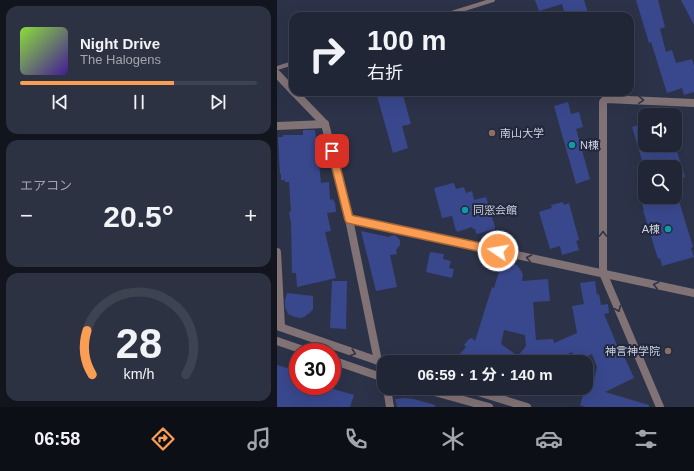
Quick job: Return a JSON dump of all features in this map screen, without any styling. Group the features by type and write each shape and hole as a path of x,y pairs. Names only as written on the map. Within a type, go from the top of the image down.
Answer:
{"street":[{"path":"277,74 289,86"},
{"path":"299,96 325,124 349,219 379,355"},
{"path":"660,407 603,273 603,102 606,99 694,103"},
{"path":"277,126 325,124"},
{"path":"349,219 694,293"},
{"path":"277,252 279,326 377,361"},
{"path":"277,341 289,345"},
{"path":"341,363 377,376"},
{"path":"388,395 390,407"},
{"path":"445,395 489,407"},
{"path":"488,395 527,407"}],"lane":[{"path":"455,12 493,0"},
{"path":"277,68 289,64"}],"building":[{"path":"535,0 584,0 588,12 564,12 562,4 539,11"},
{"path":"636,0 658,0 665,27 660,29 666,52 672,50 676,63 692,59 694,66 694,92 684,95 682,88 667,93 651,42 649,43"},
{"path":"681,0 694,0 694,25"},
{"path":"377,96 403,96 411,124 402,126 408,148 393,153"},
{"name":"N棟","path":"568,102 571,114 579,112 583,127 576,129 590,179 576,184 554,106"},
{"path":"638,125 638,147 632,127"},
{"path":"303,130 315,130 316,138 319,137 319,143 321,143 323,152 318,153 321,183 329,182 330,200 333,199 335,202 336,212 327,213 331,231 325,232 336,278 297,287 296,273 292,273 289,182 281,180 278,137 283,137 283,135 303,135"},
{"path":"640,152 677,152 680,160 642,160"},
{"path":"682,167 685,177 682,178"},
{"name":"同窓会館","path":"454,183 456,189 464,187 466,193 472,191 474,200 486,197 495,229 477,234 475,229 472,227 457,232 452,216 442,218 434,188"},
{"path":"563,202 564,205 569,203 579,240 576,241 579,250 562,255 560,246 550,249 539,212 552,208 551,205"},
{"name":"A棟","path":"642,204 680,204 693,247 691,248 694,257 662,266 660,258 658,259"},
{"path":"361,231 388,237 394,235 400,240 400,245 396,250 397,254 390,255 397,287 376,291"},
{"path":"430,252 444,254 443,259 451,261 449,268 454,269 452,278 426,272"},
{"path":"505,261 517,265 523,274 522,281 548,279 550,301 533,302 536,340 553,339 554,343 577,333 572,306 584,304 580,283 595,281 597,295 599,294 601,305 608,304 609,313 604,314 617,345 626,348 627,353 624,356 634,378 605,392 649,405 649,407 585,407 580,405 583,395 593,395 593,383 597,367 593,355 573,355 572,352 566,355 519,355 526,346 525,335 504,330 501,344 517,355 459,355 466,347 464,345 469,339 472,338 475,341 492,287 494,288 502,262 505,263"},
{"path":"332,281 347,281 346,329 330,328"},
{"path":"287,293 313,296 313,310 304,317 300,318 288,314 285,307"},
{"path":"277,365 289,368 289,395 341,395 341,391 354,395 350,407 277,407"},
{"path":"405,398 435,405 435,407 397,407 395,399"}],"place":[{"name":"南山大学","path":"492,133"},
{"name":"N棟","path":"572,145"},
{"name":"同窓会館","path":"465,210"},
{"name":"A棟","path":"668,229"},
{"name":"神言神学院","path":"668,351"}],"route":[{"path":"332,151 349,219 498,251"}]}
